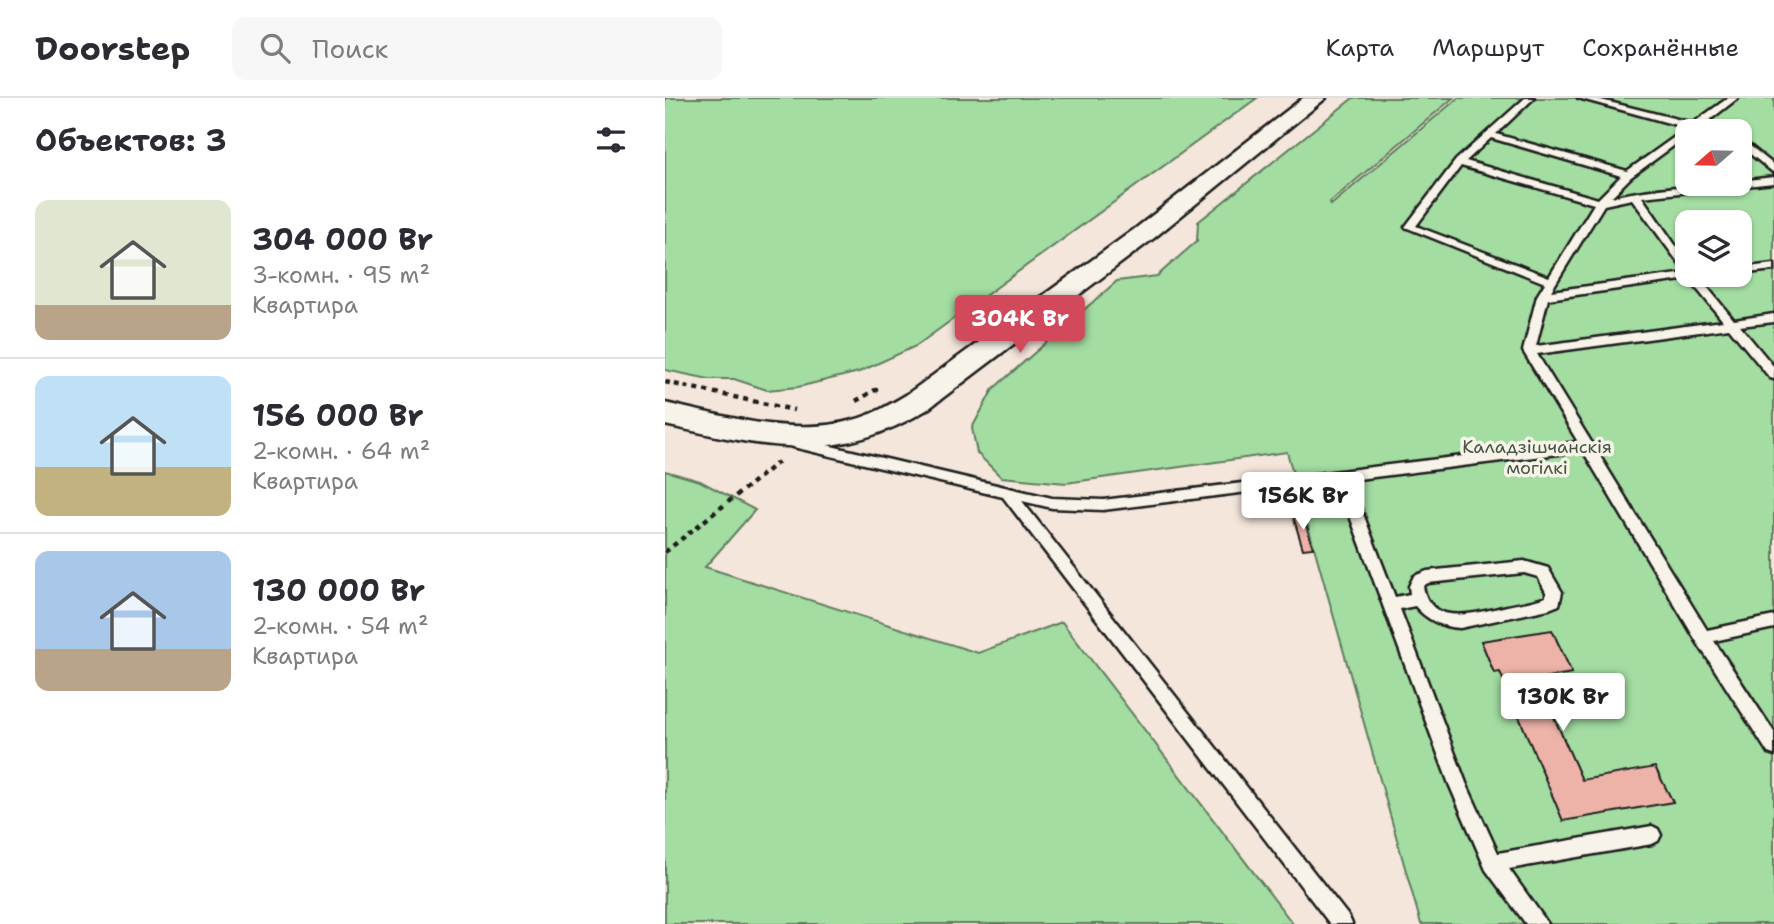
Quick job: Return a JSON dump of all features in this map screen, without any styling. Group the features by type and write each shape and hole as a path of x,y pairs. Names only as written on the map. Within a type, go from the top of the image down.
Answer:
{"street":[{"path":"665,414 752,433 827,438 862,431 900,413 1145,233 1316,98"}],"lane":[{"path":"1530,98 1459,162 1410,227 1553,282"},
{"path":"1582,98 1675,126"},
{"path":"1699,119 1715,98"},
{"path":"1705,119 1734,98"},
{"path":"1490,135 1628,175"},
{"path":"1675,141 1628,175 1600,203 1543,296 1529,351 1774,747"},
{"path":"1752,151 1774,170"},
{"path":"1459,162 1600,203 1635,195 1675,191"},
{"path":"1752,183 1774,180"},
{"path":"1635,195 1675,253"},
{"path":"1752,270 1774,267"},
{"path":"1543,296 1675,277"},
{"path":"1702,287 1774,375"},
{"path":"1529,351 1774,318"},
{"path":"752,433 1052,503 1103,505 1586,446"},
{"path":"1342,476 1458,784 1493,863 1538,924"},
{"path":"1007,492 1342,924"},
{"path":"1524,567 1543,572 1554,592 1554,601 1543,605 1460,622 1448,622 1432,615 1418,599 1416,586 1419,580 1427,577 1524,567"},
{"path":"1390,604 1418,599"},
{"path":"1703,636 1774,622"},
{"path":"1493,863 1652,835"}],"path":[{"path":"665,382 803,412"},
{"path":"846,406 875,390 889,393"},
{"path":"665,552 741,494 769,467 806,445"}],"green space":[{"path":"665,98 1257,98 916,346 859,372 798,387 767,390 734,379 709,379 665,370"},
{"name":"Каладзішчанскія могілкі","path":"1353,98 1453,98 1330,202 1331,205 1458,98 1774,98 1774,924 1421,924 1287,452 1066,483 1001,477 977,453 972,428 993,389 1117,281 1157,276 1197,241 1198,222"},
{"path":"665,471 700,481 755,510 705,567 978,653 1062,622 1293,924 665,924"}],"building":[{"path":"1303,515 1313,548 1303,549 1293,516"},
{"path":"1552,630 1572,673 1537,679 1582,780 1655,767 1673,802 1563,821 1500,672 1494,673 1481,641"}]}
